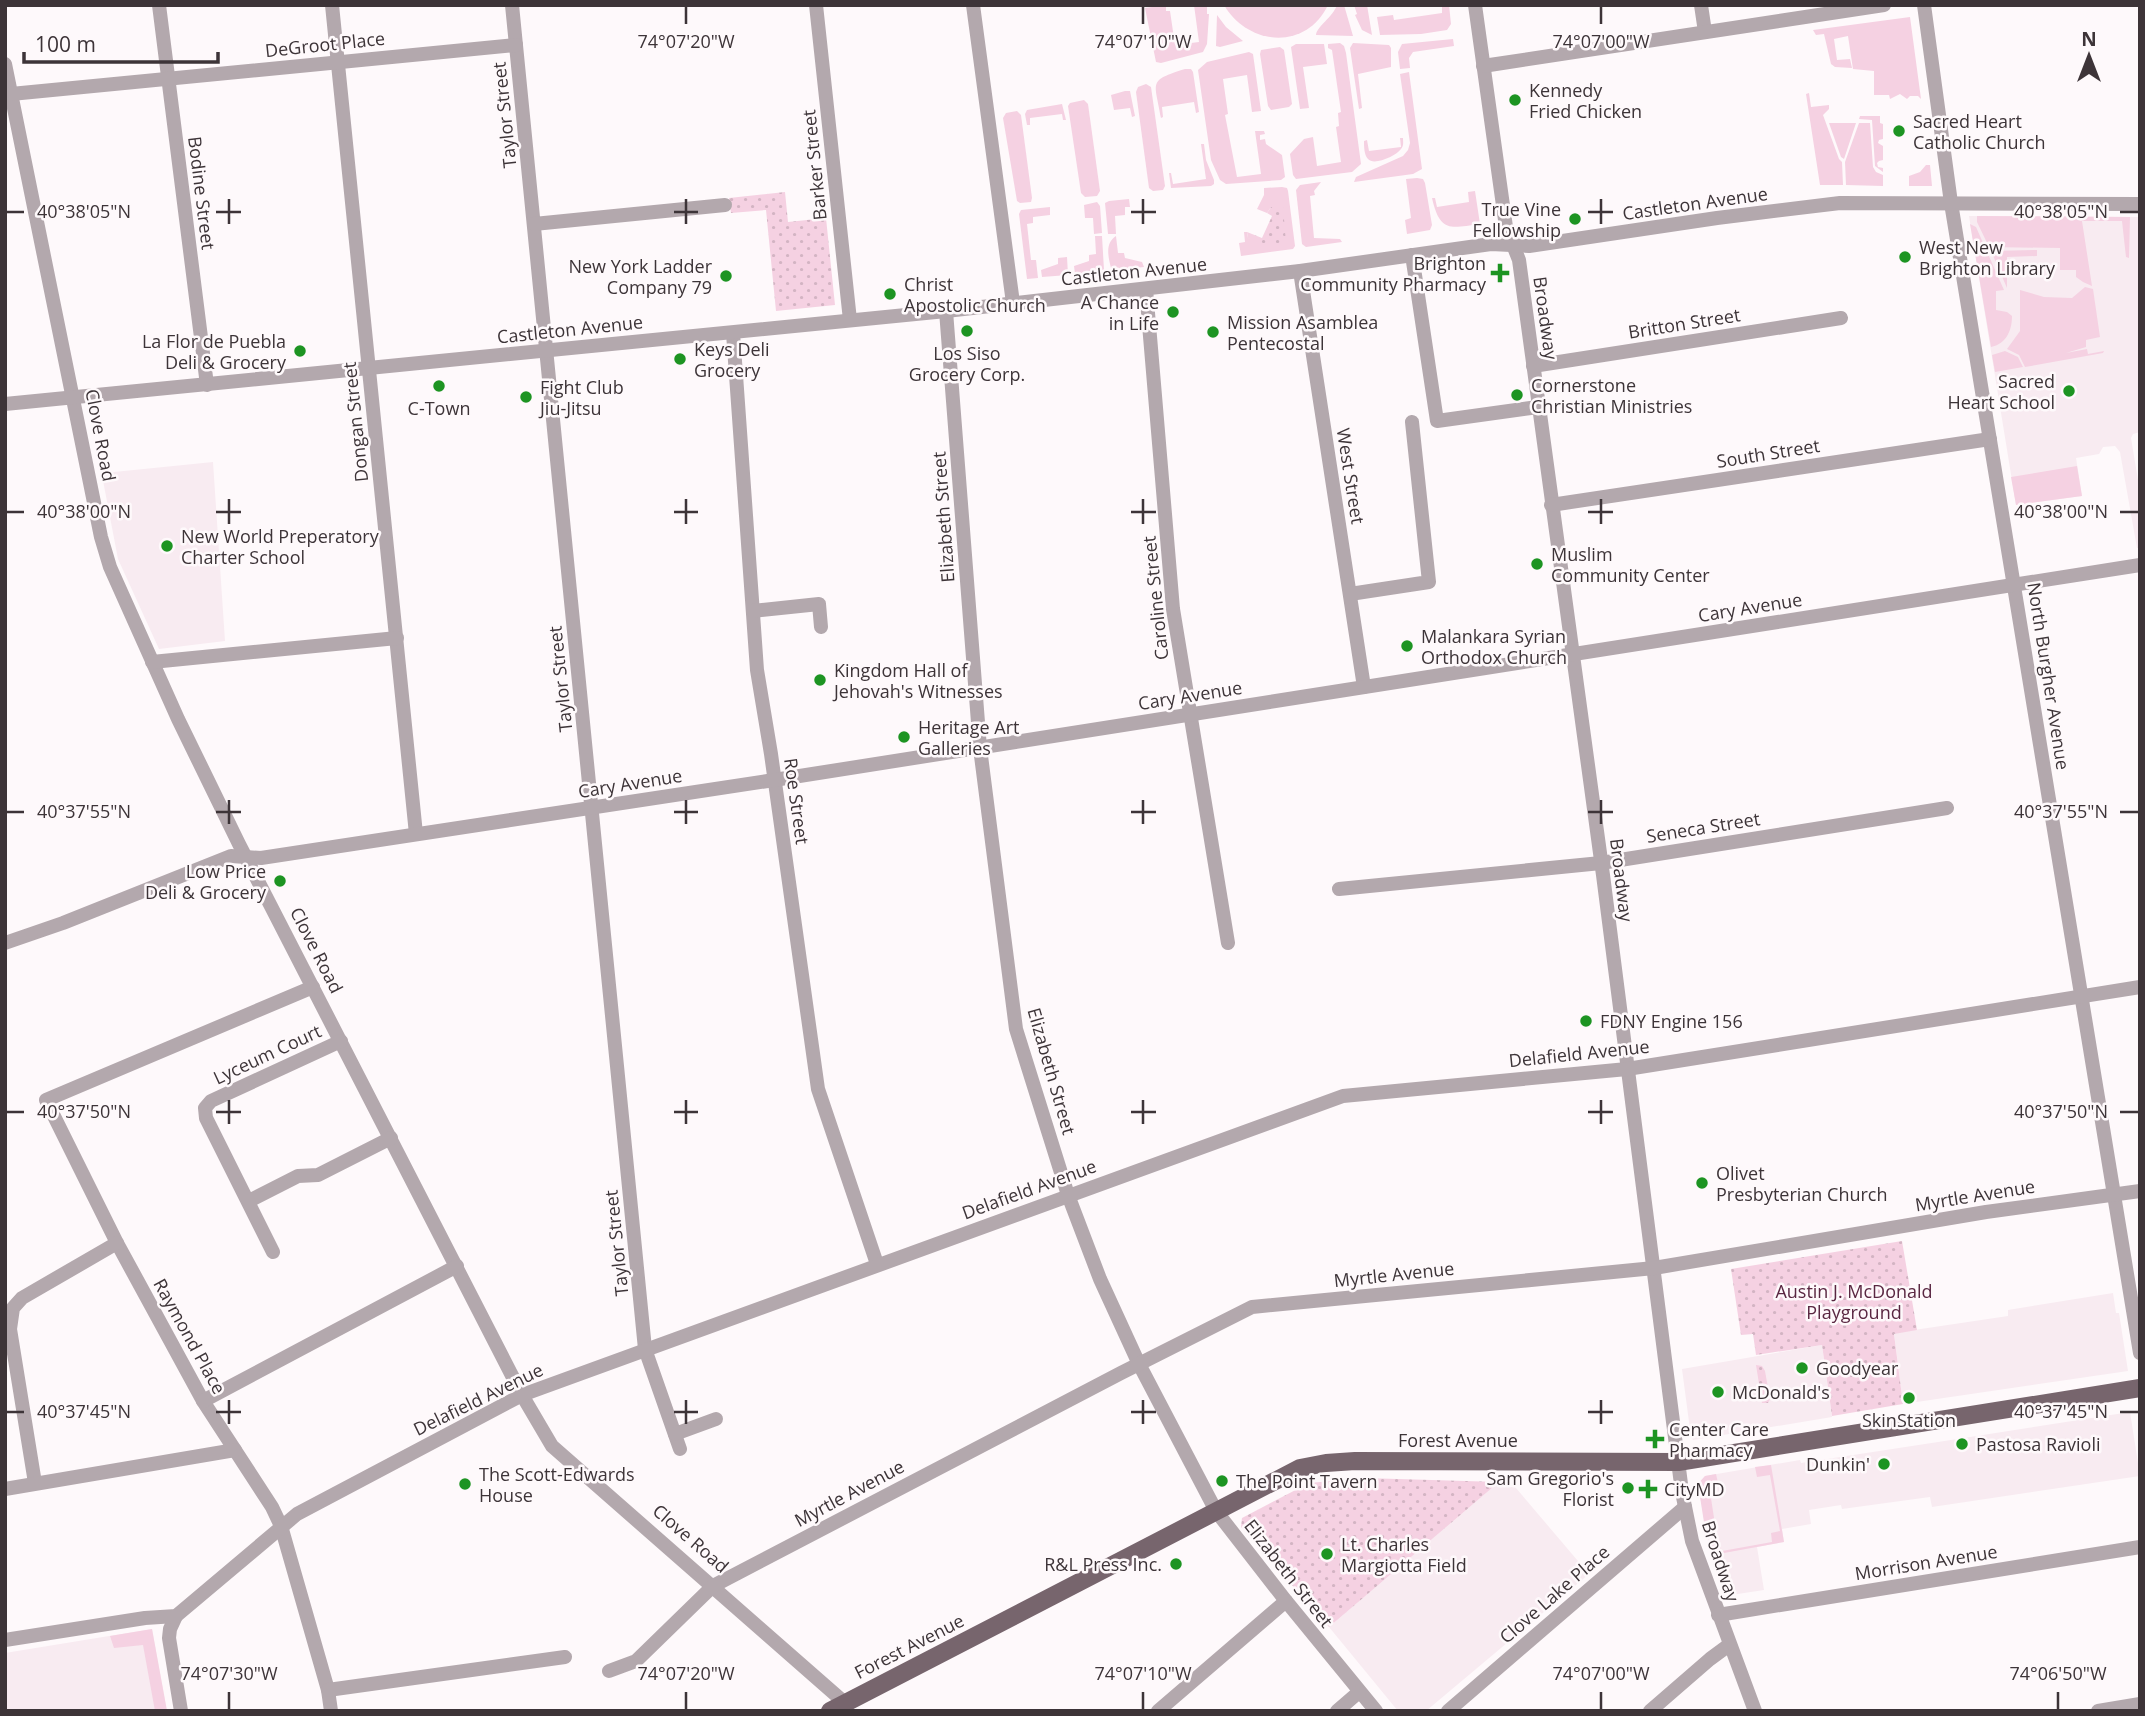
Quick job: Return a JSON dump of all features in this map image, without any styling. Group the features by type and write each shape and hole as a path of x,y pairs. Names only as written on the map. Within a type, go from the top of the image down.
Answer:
{"main road":[{"name":"Forest Avenue","path":"842,1708 1300,1468 1326,1463 1482,1460 1678,1462 2140,1388"}],"street":[{"name":"Bodine Street","path":"159,5 207,385"},
{"name":"Dongan Street","path":"332,5 416,834"},
{"name":"Taylor Street","path":"512,5 645,1349 677,1442 716,1419"},
{"name":"Barker Street","path":"816,5 850,320"},
{"path":"973,5 1013,303"},
{"name":"Broadway","path":"1475,5 1506,227 1519,260 1685,1507 1692,1541 1755,1711"},
{"path":"1701,5 1705,32"},
{"path":"1483,66 1884,5"},
{"name":"North Burgher Avenue","path":"1924,5 1951,203 2140,1353"},
{"name":"DeGroot Place","path":"11,94 516,45"},
{"name":"Clove Road","path":"5,64 106,557 152,662 245,856 522,1395 552,1446 713,1586 842,1708"},
{"name":"Castleton Avenue","path":"5,404 946,311 1300,271 1491,244 1529,246 1840,203 2140,204"},
{"path":"534,224 725,205"},
{"path":"1412,255 1437,421 1538,407"},
{"name":"West Street","path":"1300,271 1364,687"},
{"name":"Caroline Street","path":"1146,289 1173,609 1228,943"},
{"name":"Elizabeth Street","path":"946,311 980,748 1016,1028 1068,1195 1100,1279 1139,1364 1216,1511 1376,1711"},
{"name":"Britton Street","path":"1533,366 1841,318"},
{"name":"Roe Street","path":"733,333 757,670 818,1089 877,1264"},
{"path":"1350,594 1429,582 1412,422"},
{"name":"South Street","path":"1551,505 1990,439"},
{"name":"Cary Avenue","path":"5,943 63,923 230,856 261,858 592,808 2140,565"},
{"path":"752,611 818,604 821,627"},
{"path":"152,662 397,638"},
{"name":"Seneca Street","path":"1339,889 1601,863 1947,808"},
{"name":"Delafield Avenue","path":"176,1616 297,1514 522,1395 1343,1096 1627,1069 2140,986"},
{"name":"Raymond Place","path":"313,987 46,1100 117,1243 203,1401 272,1507 281,1526 328,1690 331,1711"},
{"name":"Lyceum Court","path":"273,1252 206,1118 205,1108 207,1104 341,1041"},
{"path":"249,1201 298,1176 318,1175 391,1138"},
{"name":"Myrtle Avenue","path":"609,1671 636,1661 713,1586 1252,1307 1654,1268 1986,1212 2140,1191"},
{"path":"35,1483 10,1329 13,1308 22,1298 117,1243"},
{"path":"203,1401 457,1266"},
{"path":"5,1489 235,1450"},
{"name":"Clove Lake Place","path":"1448,1711 1685,1507"},
{"name":"Morrison Avenue","path":"1718,1615 2140,1548"},
{"path":"1158,1711 1286,1601"},
{"path":"5,1640 145,1618 176,1616 169,1638 181,1711"},
{"path":"1650,1711 1710,1658 1729,1645"},
{"path":"328,1690 565,1657"},
{"path":"1338,1711 1359,1692"},
{"path":"2098,1711 2140,1704"}],"shaded area":[{"name":"Sacred Heart School","path":"1969,216 2140,217 2140,432 2133,434 2131,438 2140,492 2140,548 2137,548 2120,452 2115,446 2103,447 2099,454 2076,458 2082,496 2016,505"},
{"name":"New World Preperatory Charter School","path":"213,462 225,641 159,649 118,559 101,470 114,472"},
{"path":"2113,1293 2116,1313 2119,1313 2128,1371 1903,1404 1894,1333 2008,1316 2008,1310"},
{"path":"1822,1345 1832,1417 1693,1440 1682,1369"},
{"path":"2130,1412 2140,1476 1932,1507 1930,1497 1842,1509 1841,1505 1809,1510 1811,1524 1782,1529 1784,1542 1757,1547 1764,1590 1731,1595 1709,1547 1698,1484 1705,1476"},
{"path":"1510,1481 1589,1574 1426,1711 1398,1711 1329,1627 1499,1482"},
{"path":"152,1629 167,1711 5,1711 5,1653"}],"green space":[{"path":"1166,5 1166,11 1170,11 1175,45 1199,42 1194,5 1207,5 1207,44 1203,52 1156,62 1145,8"},
{"path":"1224,5 1328,5 1318,20 1306,30 1277,38 1247,29 1234,19"},
{"path":"1337,5 1344,5 1353,36 1316,35 1319,28"},
{"path":"1354,5 1367,5 1372,35 1362,30"},
{"path":"1442,5 1449,5 1451,24 1447,30 1380,35 1377,17 1393,15 1394,20 1442,13"},
{"path":"1217,15 1226,27 1243,41 1216,46"},
{"path":"1910,17 1921,99 1918,96 1910,96 1907,99 1900,94 1890,99 1889,95 1874,95 1874,71 1853,69 1848,36 1834,39 1837,60 1850,59 1852,68 1835,67 1831,64 1824,34 1816,35 1813,30"},
{"path":"1453,39 1454,46 1413,52 1409,58 1410,68 1400,69 1398,52 1402,44"},
{"path":"1340,43 1346,53 1361,164 1352,172 1296,179 1290,154 1304,139 1313,137 1317,166 1341,162 1336,127 1339,126 1338,113 1341,112 1332,50 1328,48 1328,44"},
{"path":"1353,43 1389,45 1391,48 1391,67 1358,74 1362,108 1359,109 1350,48"},
{"path":"1296,44 1324,44 1327,64 1303,67 1309,108 1300,109 1291,47"},
{"path":"1280,47 1284,50 1292,104 1271,110 1268,106 1260,54 1261,50"},
{"path":"1249,52 1253,54 1261,111 1252,112 1247,75 1223,79 1228,114 1225,115 1237,177 1261,174 1255,131 1264,131 1265,134 1260,135 1260,140 1265,139 1266,144 1282,155 1285,177 1281,180 1226,184 1220,180 1211,160 1198,70 1207,62"},
{"path":"1191,69 1193,72 1199,112 1196,113 1194,102 1162,107 1161,118 1156,84 1164,77"},
{"path":"1409,72 1422,169 1413,174 1354,182 1356,177 1403,156 1408,150 1410,143 1400,74"},
{"path":"1146,84 1151,87 1165,186 1163,190 1153,191 1149,188 1136,92 1138,87"},
{"path":"1130,91 1135,116 1132,117 1130,108 1114,110 1111,95"},
{"path":"1809,93 1811,107 1829,105 1823,115 1842,162 1843,185 1820,185 1806,94"},
{"path":"1084,100 1088,104 1100,191 1097,196 1085,197 1081,193 1068,106 1070,103"},
{"path":"1062,104 1066,120 1063,120 1062,114 1030,118 1030,125 1027,125 1027,110"},
{"path":"1017,111 1021,115 1031,202 1017,201 1003,118 1006,113"},
{"path":"1860,116 1880,116 1883,139 1878,143 1883,146 1883,160 1877,163 1878,167 1883,168 1883,172 1875,166 1872,120 1859,119"},
{"path":"1829,123 1856,123 1844,159 1841,157"},
{"path":"1859,123 1870,123 1873,167 1883,175 1883,186 1846,185 1845,162"},
{"path":"1400,138 1403,138 1403,147 1395,154 1375,161 1367,157 1364,141 1367,140 1369,151 1401,147"},
{"path":"1201,144 1204,144 1214,184 1171,188 1169,173 1173,184 1206,179"},
{"path":"1926,165 1930,165 1932,186 1909,186 1909,176 1920,172"},
{"path":"1406,179 1423,179 1425,183 1432,225 1430,230 1407,234 1405,220 1411,218"},
{"path":"1321,182 1314,191 1315,195 1310,196 1314,238 1340,239 1342,242 1306,247 1302,244 1296,190 1300,185"},
{"path":"1282,187 1288,191 1295,246 1293,249 1241,256 1239,243 1245,242 1244,232 1247,232 1248,238 1285,243 1271,207 1267,213 1257,209 1264,195 1264,188"},
{"path":"1475,191 1480,224 1454,227 1443,223 1432,198 1435,198 1437,207 1469,202 1468,192"},
{"path":"785,192 788,222 826,218 835,305 776,311 766,210 731,213 729,198"},
{"path":"1129,199 1130,207 1125,207 1125,215 1115,216 1116,234 1108,234 1105,203"},
{"path":"1097,202 1100,206 1102,233 1094,234 1093,218 1085,218 1084,205"},
{"path":"1050,207 1050,215 1033,217 1033,223 1027,224 1031,260 1036,260 1038,278 1027,279 1019,214 1021,210"},
{"path":"1271,207 1283,207 1286,243 1262,245 1248,238 1247,232 1262,238 1272,216 1267,213"},
{"path":"1977,216 2130,217 2129,258 2126,257 2122,221 2082,221 2092,286 2076,277 2076,270 2060,270 2060,248 1989,247 1977,222"},
{"path":"1970,224 1976,227 2004,290 1996,291 1996,310 2012,316 2007,336 2001,343 1991,347"},
{"path":"1095,236 1102,236 1104,270 1075,274 1074,266 1089,261 1089,255 1096,254"},
{"path":"1116,236 1118,253 1124,253 1125,258 1142,262 1144,267 1115,270 1111,268 1109,246"},
{"path":"2037,250 2037,256 2007,257 2007,288 1991,251"},
{"path":"1067,257 1068,275 1042,277 1041,270 1058,264 1058,258"},
{"path":"2085,287 2093,289 2100,337 2086,340 2086,347 2066,353 2087,349 2088,354 2104,351 2103,353 2025,367 2019,355 2007,349 2020,331 2020,290 2044,297 2072,298"},
{"path":"2005,351 2018,357 2023,367 1995,372 1992,355"},
{"path":"2077,466 2082,496 2016,505 2011,477"},
{"name":"Austin J. McDonald Playground","path":"1902,1241 1917,1330 1894,1334 1903,1404 1832,1416 1822,1345 1756,1355 1753,1334 1741,1335 1731,1269"},
{"path":"1756,1365 1762,1366 1765,1371 1770,1399 1768,1403 1762,1403 1760,1394 1755,1391 1760,1390"},
{"path":"1771,1465 1784,1542 1713,1555 1708,1543 1718,1541 1722,1551 1772,1542 1771,1533 1780,1531 1770,1475 1757,1477 1755,1467"},
{"path":"1716,1474 1718,1483 1709,1485 1716,1531 1706,1535 1698,1484 1705,1476"},
{"path":"1364,1478 1499,1482 1329,1627 1241,1527 1242,1518 1309,1483"},
{"path":"152,1629 167,1711 155,1711 143,1645 114,1648 110,1636"}],"place":[{"name":"Kennedy Fried Chicken","path":"1515,100"},
{"name":"Sacred Heart Catholic Church","path":"1899,131"},
{"name":"True Vine Fellowship","path":"1575,219"},
{"name":"West New Brighton Library","path":"1905,257"},
{"name":"Brighton Community Pharmacy","path":"1500,273"},
{"name":"New York Ladder Company 79","path":"726,276"},
{"name":"Christ Apostolic Church","path":"890,294"},
{"name":"A Chance in Life","path":"1173,312"},
{"name":"Los Siso Grocery Corp.","path":"967,331"},
{"name":"Mission Asamblea Pentecostal","path":"1213,332"},
{"name":"La Flor de Puebla Deli & Grocery","path":"300,351"},
{"name":"Keys Deli Grocery","path":"680,359"},
{"name":"C-Town","path":"439,386"},
{"name":"Sacred Heart School","path":"2069,391"},
{"name":"Cornerstone Christian Ministries","path":"1517,395"},
{"name":"Fight Club Jiu-Jitsu","path":"526,397"},
{"name":"New World Preperatory Charter School","path":"167,546"},
{"name":"Muslim Community Center","path":"1537,564"},
{"name":"Malankara Syrian Orthodox Church","path":"1407,646"},
{"name":"Kingdom Hall of Jehovah's Witnesses","path":"820,680"},
{"name":"Heritage Art Galleries","path":"904,737"},
{"name":"Low Price Deli & Grocery","path":"280,881"},
{"name":"FDNY Engine 156","path":"1586,1021"},
{"name":"Olivet Presbyterian Church","path":"1702,1183"},
{"name":"Goodyear","path":"1802,1368"},
{"name":"McDonald's","path":"1718,1392"},
{"name":"SkinStation","path":"1909,1398"},
{"name":"Center Care Pharmacy","path":"1655,1439"},
{"name":"Pastosa Ravioli","path":"1962,1444"},
{"name":"Dunkin'","path":"1884,1464"},
{"name":"The Point Tavern","path":"1222,1481"},
{"name":"The Scott-Edwards House","path":"465,1484"},
{"name":"Sam Gregorio's Florist","path":"1628,1488"},
{"name":"CityMD","path":"1648,1489"},
{"name":"Lt. Charles Margiotta Field","path":"1327,1554"},
{"name":"R&L Press Inc.","path":"1176,1564"}]}
